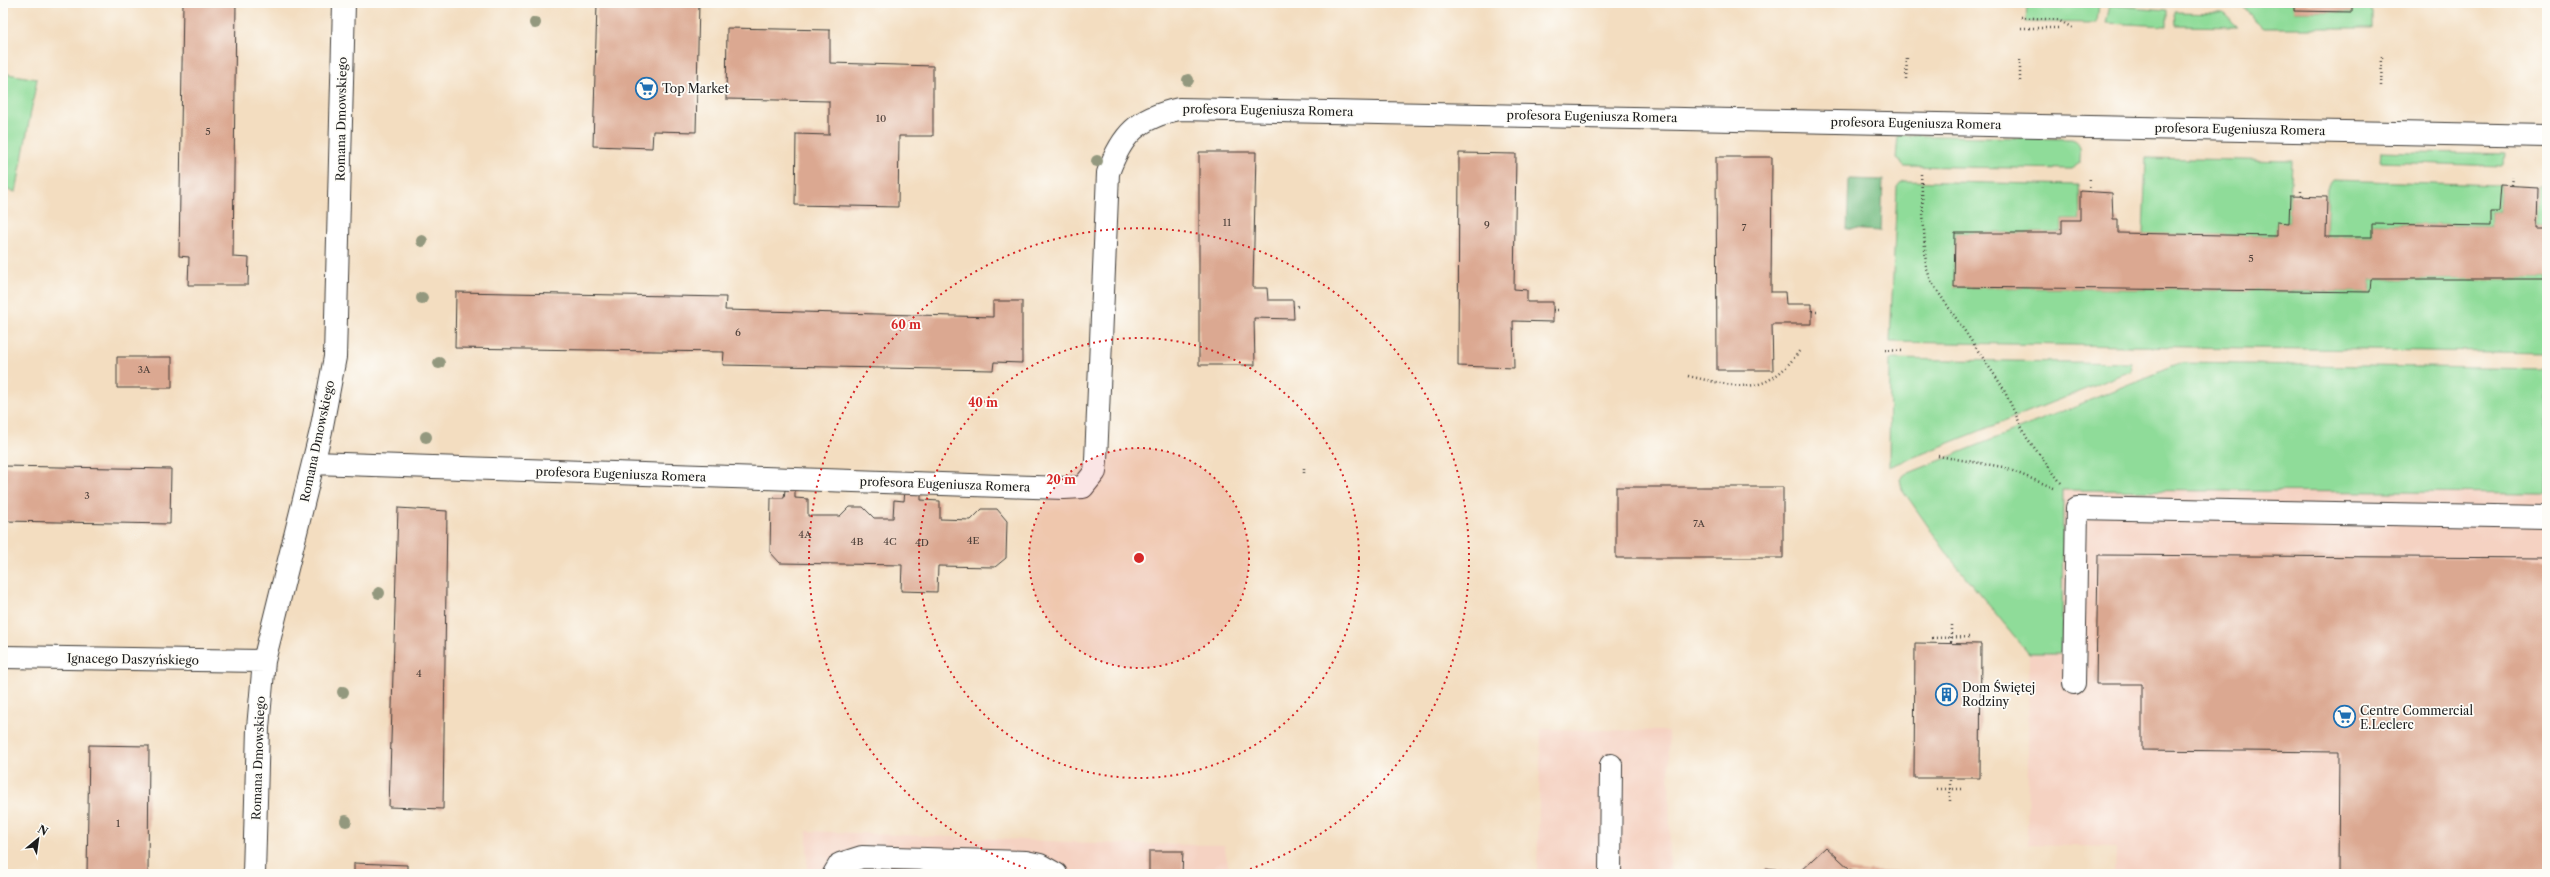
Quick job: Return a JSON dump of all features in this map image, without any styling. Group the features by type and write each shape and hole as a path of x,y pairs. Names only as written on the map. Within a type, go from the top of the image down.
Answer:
{"street":[{"name":"Romana Dmowskiego","path":"254,874 258,728 264,660 313,463 335,357 344,3"},
{"name":"profesora Eugeniusza Romera","path":"313,463 1064,488 1082,487 1094,472 1096,460 1108,173 1120,145 1141,122 1152,116 1179,109 2547,136"},
{"path":"2074,683 2077,508 2547,517"},
{"name":"Ignacego Daszyńskiego","path":"3,657 264,660"},
{"path":"1610,874 1611,765"},
{"path":"834,874 840,864 862,857 1026,862 1040,865 1056,874"}],"path":[{"path":"2021,17 2058,20 2073,28"},
{"path":"2021,28 2060,28"},
{"path":"2381,86 2382,56"},
{"path":"1906,79 1907,57"},
{"path":"2020,58 2020,81"},
{"path":"1921,174 1926,267 1932,283 2002,386 2027,438 2064,487"},
{"path":"2090,177 2090,192"},
{"path":"2511,185 2512,177"},
{"path":"2301,190 2301,196"},
{"path":"1293,307 1300,306"},
{"path":"1553,310 1559,310"},
{"path":"1812,311 1820,311"},
{"path":"1688,376 1732,385 1758,385 1779,374 1800,350"},
{"path":"1885,350 1904,351"},
{"path":"1938,456 2003,467 2057,489"},
{"path":"1304,466 1304,473"},
{"path":"1951,625 1951,643"},
{"path":"1932,638 1970,637"},
{"path":"1950,778 1950,801"},
{"path":"1937,789 1964,789"}],"shaded area":[{"path":"2063,490 2547,493 2547,874 2115,874 2116,847 2027,845 2029,654 2062,654"},
{"path":"1541,729 1669,731 1670,874 1537,874"},
{"path":"807,831 1120,844 1224,845 1230,874 807,874"}],"green space":[{"path":"2027,3 2098,3 2096,23 2026,22"},
{"path":"2241,3 2294,3 2294,11 2352,12 2352,3 2372,3 2372,28 2264,28 2255,21"},
{"path":"2110,5 2167,10 2167,26 2106,23"},
{"path":"2175,12 2223,13 2238,27 2176,26"},
{"path":"3,73 37,79 16,192 3,189"},
{"path":"1898,135 2071,139 2075,140 2079,145 2080,163 2071,169 1905,166 1896,159"},
{"path":"2382,151 2504,154 2503,166 2381,162"},
{"path":"2146,158 2292,161 2289,223 2277,223 2277,236 2143,234"},
{"path":"1849,179 1883,180 1881,231 1847,229"},
{"path":"2332,180 2501,185 2499,212 2490,212 2490,226 2372,224 2372,237 2326,237 2328,185"},
{"path":"1904,181 2079,185 2080,220 2062,220 2062,233 1955,233 1955,287 2370,292 2371,279 2547,279 2547,353 1890,342 1897,187"},
{"path":"2538,187 2547,187 2547,227 2537,227"},
{"path":"1890,359 2130,363 2131,371 1889,467"},
{"path":"2182,363 2547,369 2547,493 2063,490 2062,654 2029,654 1951,559 1902,489 1900,479 1904,475"}],"building":[{"path":"183,3 236,3 233,257 249,258 248,285 188,285 189,257 179,256"},
{"name":"Top Market","path":"597,3 699,3 696,132 653,131 652,148 593,146"},
{"path":"2294,3 2352,3 2352,12 2294,11"},
{"path":"727,28 830,30 830,63 933,66 933,136 899,136 898,207 795,205 796,134 829,135 829,101 726,99"},
{"path":"1199,152 1256,152 1253,288 1267,288 1268,300 1293,300 1294,319 1254,318 1255,365 1199,365"},
{"path":"1459,153 1516,154 1514,289 1527,290 1527,302 1553,302 1553,322 1513,321 1514,368 1458,366"},
{"path":"1716,157 1772,157 1771,292 1785,292 1786,304 1812,304 1812,324 1772,324 1773,370 1717,370"},
{"path":"2501,185 2538,187 2537,227 2547,227 2547,279 2371,279 2370,292 1954,287 1955,233 2062,233 2062,220 2080,220 2080,191 2112,193 2113,219 2118,219 2118,233 2277,236 2277,222 2289,223 2290,196 2327,197 2326,237 2372,237 2372,224 2490,226 2490,212 2499,212"},
{"path":"456,292 726,297 725,310 993,317 993,301 1022,301 1022,363 994,362 993,370 723,365 724,352 455,348"},
{"path":"117,357 172,357 172,388 117,388"},
{"path":"3,466 171,469 170,524 3,521"},
{"path":"1616,487 1783,487 1783,558 1616,558"},
{"path":"785,490 795,490 795,498 808,499 808,516 840,516 849,507 863,507 874,518 893,518 894,500 904,501 905,491 921,492 921,500 940,501 940,519 971,520 982,509 997,509 1007,521 1006,558 995,567 938,566 937,592 901,591 902,565 780,563 770,552 771,498 784,498"},
{"path":"398,508 447,511 443,809 389,807"},
{"name":"Centre Commercial E.Leclerc","path":"2098,555 2547,558 2547,874 2338,874 2339,752 2142,750 2142,684 2096,684"},
{"name":"Dom Świętej Rodziny","path":"1915,643 1981,644 1980,778 1914,778"},
{"path":"89,745 149,746 148,874 87,874"},
{"path":"1826,847 1851,870 1866,872 1869,870 1897,871 1900,874 1764,874 1766,868 1799,872"},
{"path":"1149,851 1183,851 1182,874 1149,874"},
{"path":"354,863 407,865 407,874 354,874"},
{"path":"1918,872 1941,873 1941,874 1916,874"}],"place":[{"name":"Top Market","path":"646,88"},
{"name":"Dom Świętej Rodziny","path":"1947,694"},
{"name":"Centre Commercial E.Leclerc","path":"2344,717"}]}
